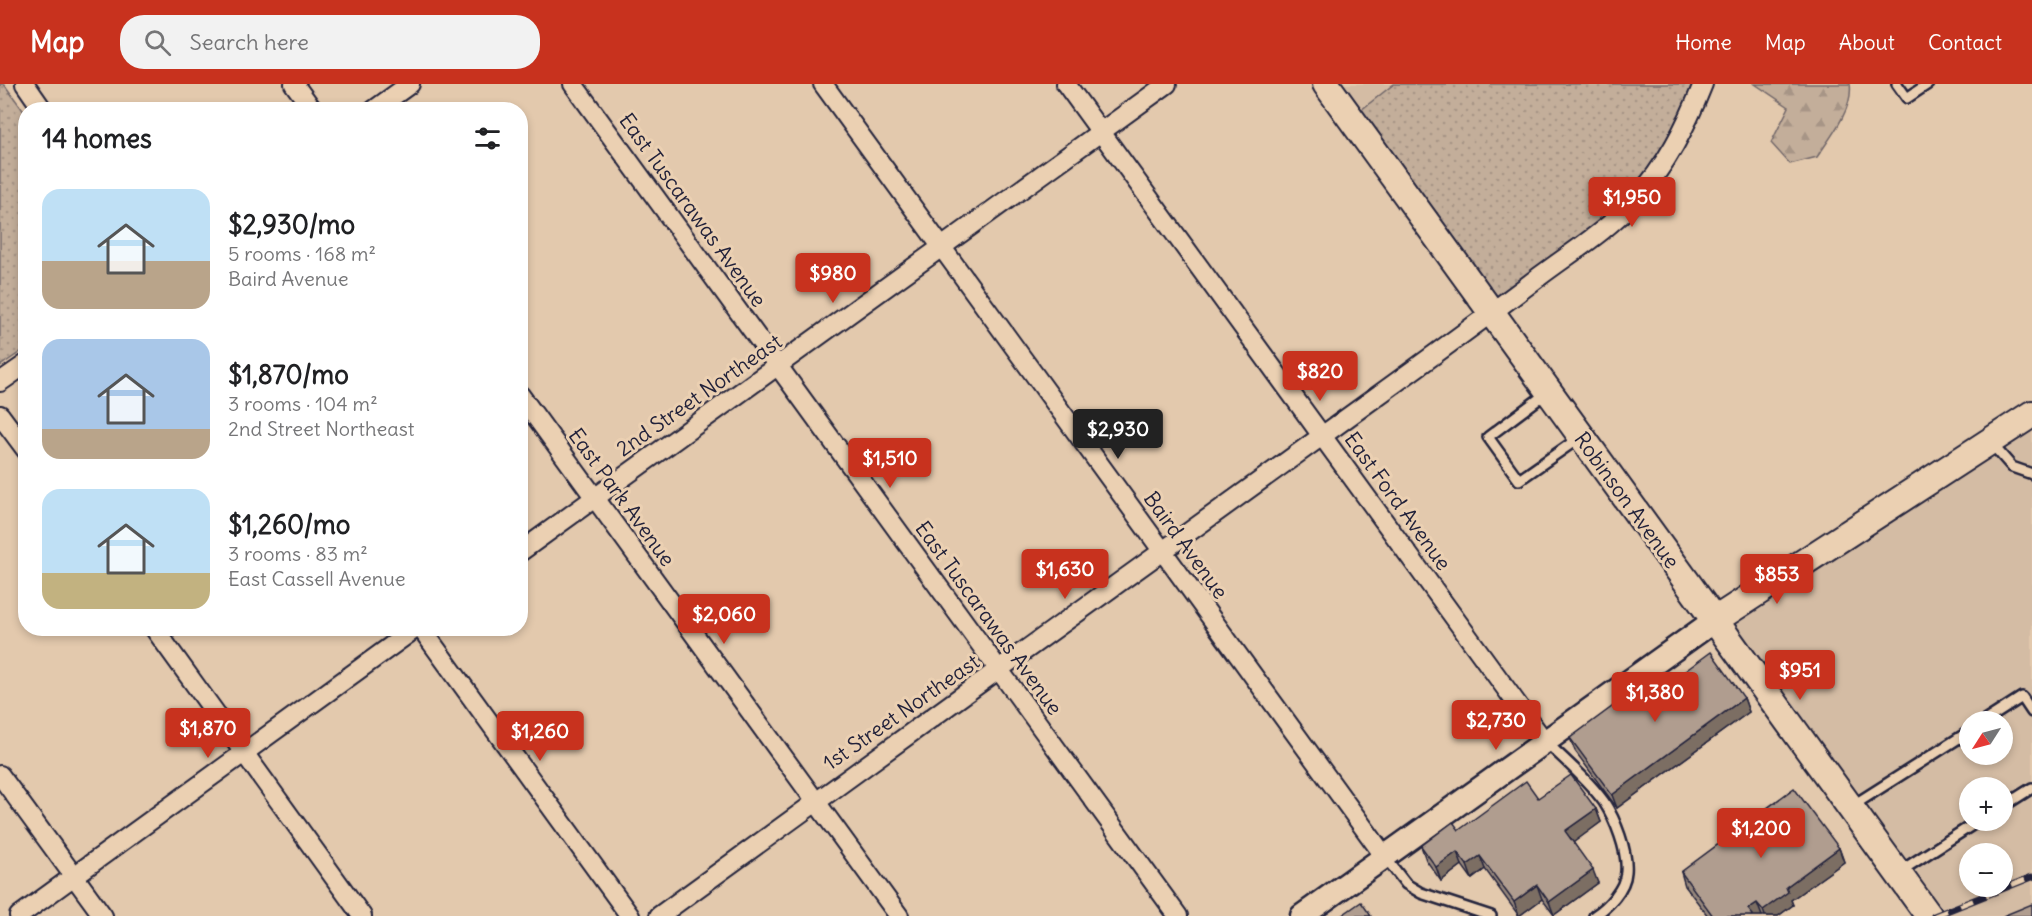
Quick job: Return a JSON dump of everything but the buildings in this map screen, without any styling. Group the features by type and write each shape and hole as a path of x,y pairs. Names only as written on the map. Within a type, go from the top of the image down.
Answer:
{"main road":[{"name":"Robinson Avenue","path":"1326,84 1929,916"},
{"path":"1715,620 2032,414"}],"street":[{"path":"25,84 38,102"},
{"path":"294,84 307,102"},
{"path":"385,102 410,84"},
{"name":"East Tuscarawas Avenue","path":"573,84 1178,916"},
{"name":"Baird Avenue","path":"823,84 1385,857"},
{"name":"East Ford Avenue","path":"1066,84 1544,741"},
{"name":"2nd Street Northeast","path":"528,546 1167,84"},
{"name":"1st Street Northeast","path":"659,916 1491,313 1616,219 1635,200 1675,146 1703,84"},
{"path":"0,382 18,370"},
{"name":"East Park Avenue","path":"528,406 899,916"},
{"path":"0,415 18,439"},
{"path":"1302,916 1715,620"},
{"path":"160,636 362,916"},
{"path":"20,916 405,636"},
{"path":"427,636 630,916"},
{"path":"0,775 103,916"}],"lane":[{"path":"1897,84 1907,98 1928,84"},
{"path":"1548,392 1488,437 1519,480 1581,436"},
{"path":"1989,441 2012,467 2032,474"},
{"path":"2000,711 2022,697 2032,712"},
{"path":"1850,807 1959,737"},
{"path":"1544,741 1587,782 1604,803 1621,838 1626,872 1622,886 1611,901 1594,916"},
{"path":"2013,800 2032,788"},
{"path":"1898,872 1963,831"},
{"path":"1385,857 1406,884 1421,893 1491,916"}],"shaded area":[{"path":"1326,84 1394,84 1351,118"},
{"path":"2032,414 2032,916 1929,916 1715,620"}],"green space":[{"path":"0,84 4,84 18,103 18,354 0,366"},
{"path":"1394,84 1703,84 1635,200 1491,313 1351,118"},
{"path":"1755,84 1850,84 1845,113 1817,157 1790,164 1771,143 1789,107"}],"railway":[{"path":"1934,916 2032,877"}]}
